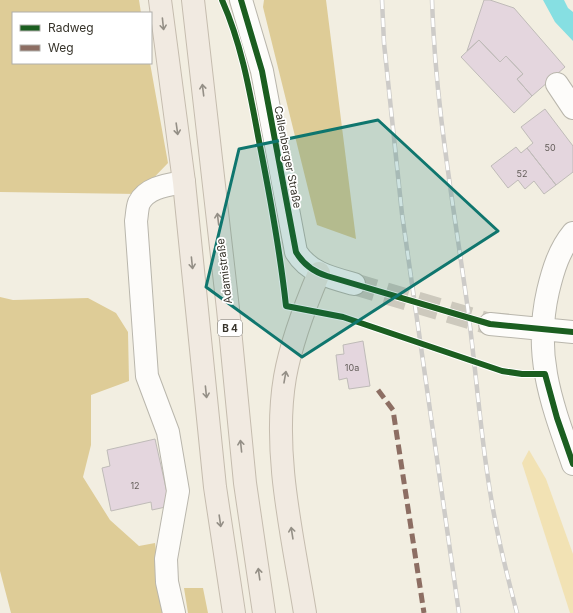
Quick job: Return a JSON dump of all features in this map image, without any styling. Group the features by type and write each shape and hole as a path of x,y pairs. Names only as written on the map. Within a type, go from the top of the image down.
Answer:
{"highway":[{"path":"160,0 184,182 216,486 234,613"},
{"name":"Adamistraße","path":"193,0 228,309 245,483 264,613"},
{"path":"305,613 284,481 282,416 285,377 304,308 318,273"}],"street":[{"name":"Callenberger Straße","path":"241,0 262,71 296,252 302,261 318,273 354,284"},
{"path":"558,84 573,108"},
{"path":"174,613 167,582 166,559 178,491 168,432 147,376 136,221 139,203 146,195 158,187 184,182"},
{"path":"573,232 558,257 551,278 542,328 545,374 557,418 573,464"},
{"path":"490,324 573,332"}],"highlighted area":[{"path":"378,120 498,231 302,357 206,287 239,149"}],"shaded area":[{"path":"0,0 139,0 141,12 12,12 12,64 150,64 168,163 138,194 0,192"},
{"path":"264,0 326,0 356,239 317,225 263,7"},
{"path":"0,297 13,300 88,298 116,313 128,332 129,381 91,395 91,445 83,477 110,520 139,546 155,543 165,613 11,613 0,571"},
{"path":"529,450 546,479 573,554 573,613 570,613 522,463"},
{"path":"184,588 203,588 208,613 188,613"}],"water":[{"path":"543,0 564,0 568,8 573,12 573,41 555,22"}],"building":[{"path":"484,0 490,0 514,8 565,67 532,96 517,79 523,74 506,56 500,62 479,40 467,51"},
{"path":"479,40 500,62 506,56 523,74 517,79 532,96 514,113 461,57"},
{"path":"545,109 573,146 573,172 556,185 527,148 533,143 521,127"},
{"path":"516,147 521,153 527,148 556,185 544,194 534,181 525,189 518,180 508,188 491,166"},
{"path":"363,341 370,386 349,389 347,378 339,380 336,355 344,354 343,345"},
{"path":"155,439 170,506 152,510 151,502 111,511 102,468 110,466 107,450"}],"tunnel":[{"path":"354,284 490,324"}],"railway":[{"path":"382,0 384,43 402,214 459,613"},
{"path":"432,0 441,114 471,333 489,484 504,561 517,613"}],"marked path":[{"path":"378,390 393,410 424,613"}],"cycle path":[{"path":"222,0 235,34 249,87 267,182 281,265 286,306 343,317 502,371 522,374 545,374 557,418 573,464"},
{"path":"241,0 262,71 296,252 305,264 313,270 327,276 490,324 573,332"}]}
